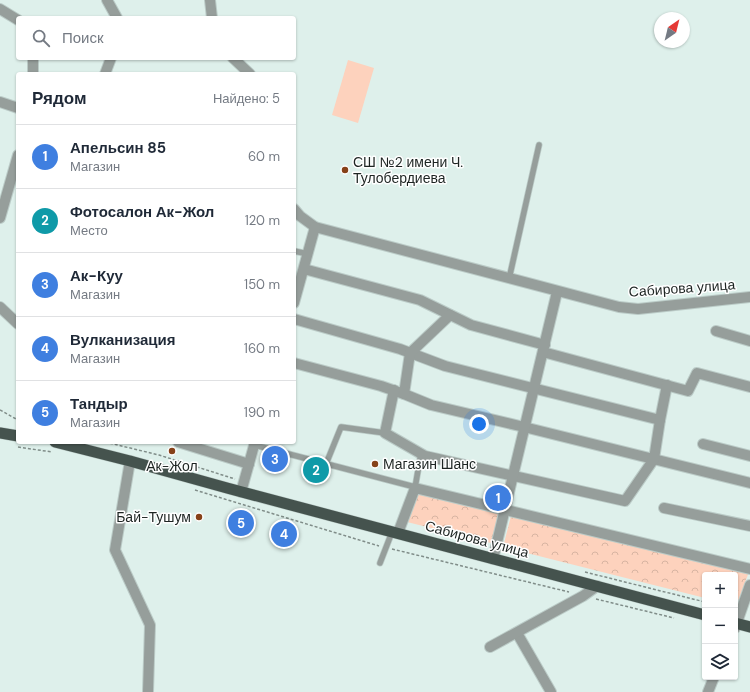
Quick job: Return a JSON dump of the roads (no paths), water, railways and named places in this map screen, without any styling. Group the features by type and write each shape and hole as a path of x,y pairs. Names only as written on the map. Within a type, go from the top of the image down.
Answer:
{"highway":[{"path":"0,433 16,441"},
{"name":"Сабирова улица","path":"53,447 130,461 242,486 395,533 702,614"},
{"path":"738,625 750,627"}],"street":[{"path":"107,0 116,16"},
{"path":"210,0 212,16"},
{"path":"0,9 16,19"},
{"path":"32,72 33,60"},
{"path":"106,72 110,60"},
{"path":"235,60 248,72"},
{"path":"0,102 16,107"},
{"path":"0,218 16,162"},
{"name":"Сабирова улица","path":"296,211 315,227 557,292 619,307 638,309 750,298"},
{"path":"296,292 304,269 315,227"},
{"path":"304,269 420,300 471,325 667,386 688,391 697,373 750,387"},
{"path":"493,559 557,292"},
{"path":"0,307 16,322"},
{"path":"404,394 410,353 450,315"},
{"path":"296,320 400,349 445,366 660,420"},
{"path":"716,331 750,340"},
{"path":"296,364 394,390 431,406 750,482"},
{"path":"394,390 386,433 425,456 625,501 654,459 667,386"},
{"path":"184,444 249,464"},
{"path":"242,486 254,444"},
{"path":"703,444 750,456"},
{"path":"130,461 115,550 150,625 148,692"},
{"path":"395,533 415,488 750,569"},
{"path":"664,508 750,526"},
{"path":"738,619 750,585"},
{"path":"490,647 583,596 597,586"},
{"path":"517,632 551,692"},
{"path":"708,692 713,680"}],"lane":[{"path":"509,279 539,145"},
{"path":"296,251 308,254"},
{"path":"326,464 341,427 386,433"},
{"path":"257,444 415,488 421,453"},
{"path":"380,563 386,548 395,533"}],"place":[{"name":"СШ №2 имени Ч. Тулобердиева","path":"345,170"},
{"name":"Ак-Жол","path":"172,451"},
{"name":"Ак-Куу","path":"275,459"},
{"name":"Магазин Шанс","path":"375,464"},
{"name":"Фотосалон Ак-Жол","path":"316,470"},
{"name":"Апельсин 85","path":"498,498"},
{"name":"Бай-Тушум","path":"199,517"},
{"name":"Тандыр","path":"241,523"},
{"name":"Вулканизация","path":"284,534"}]}
